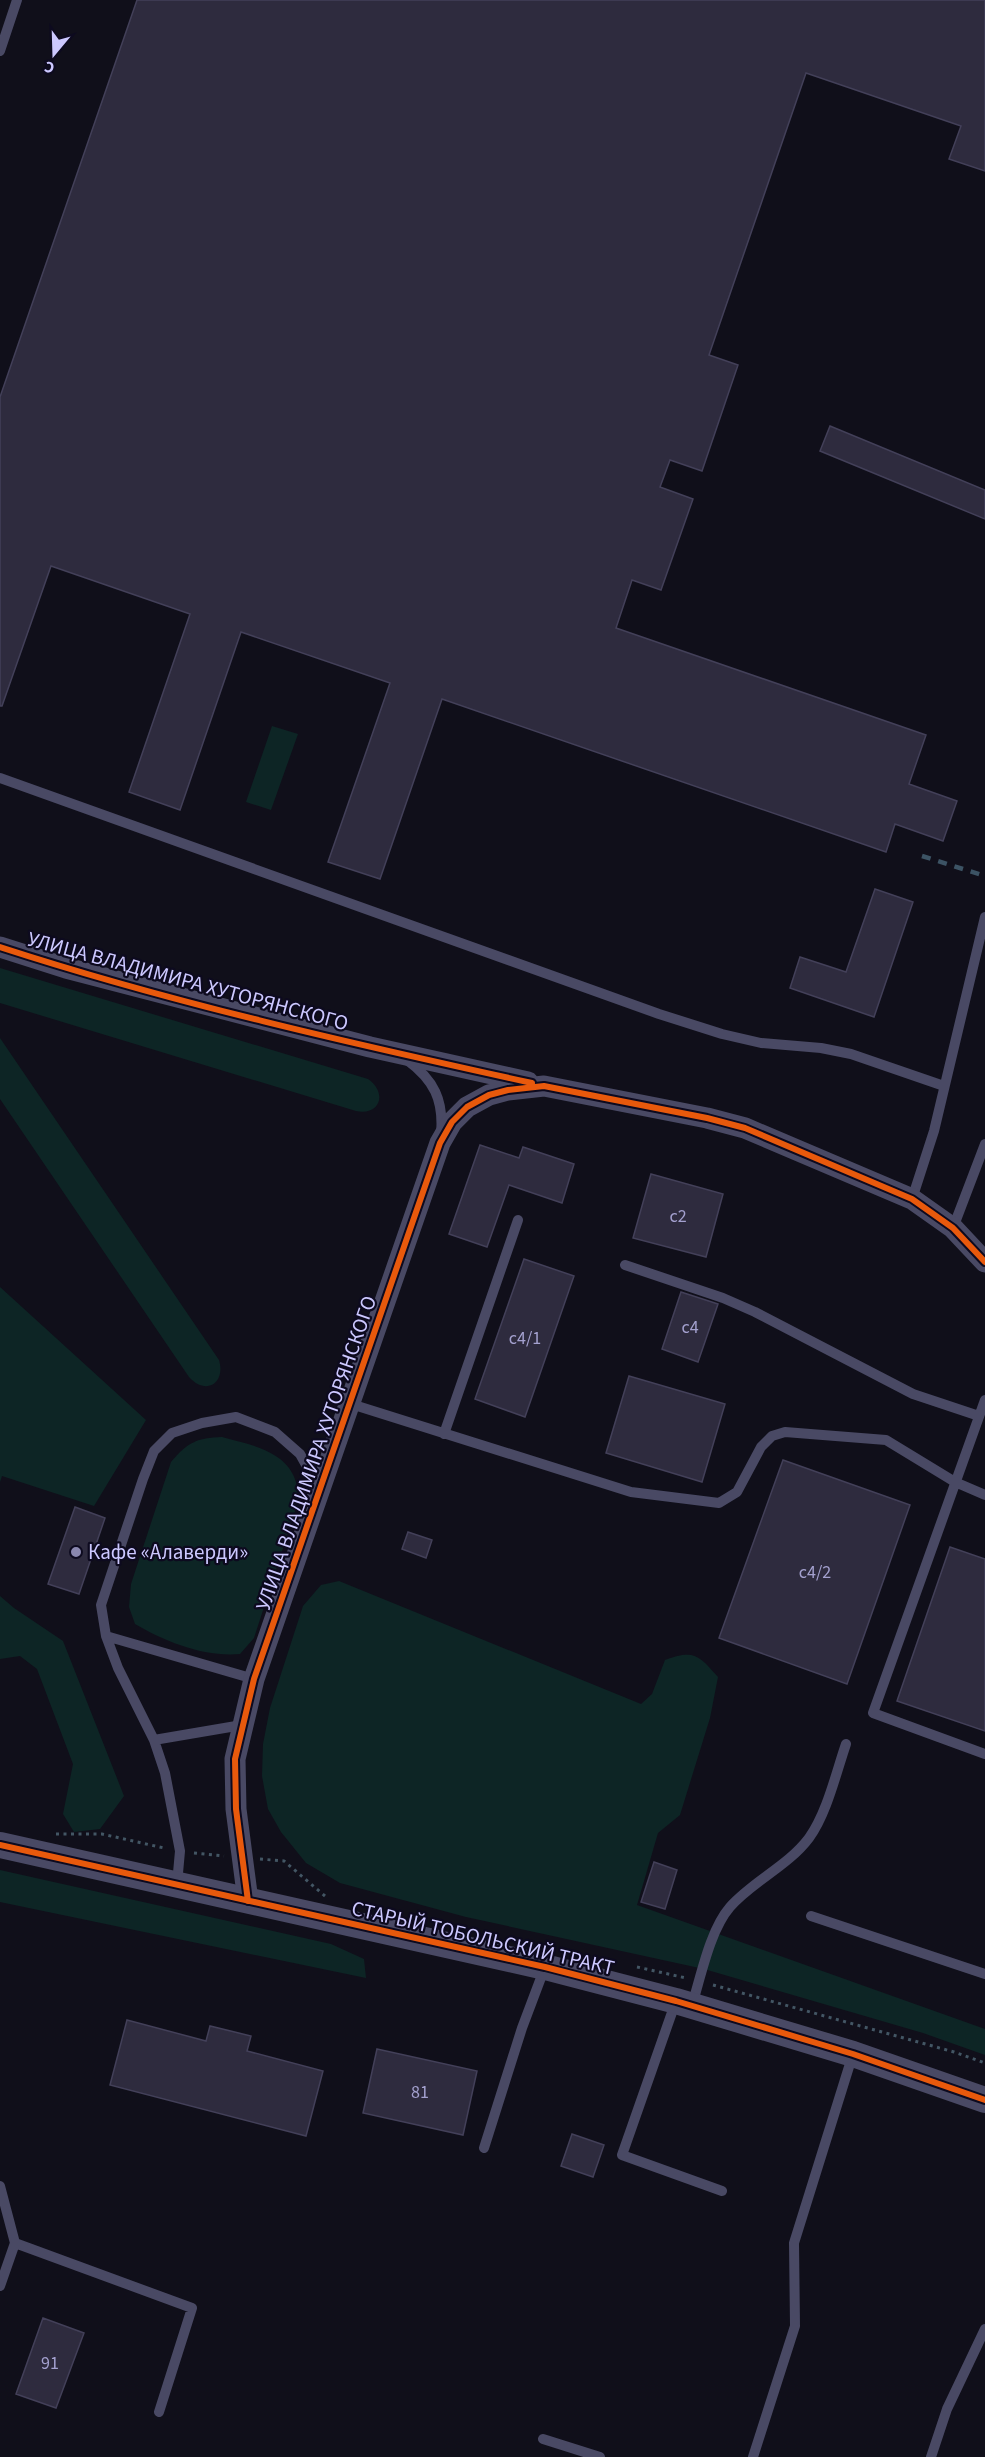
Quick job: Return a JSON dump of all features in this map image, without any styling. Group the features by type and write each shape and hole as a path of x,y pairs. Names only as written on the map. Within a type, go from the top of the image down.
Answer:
{"street":[{"name":"УЛИЦА ВЛАДИМИРА ХУТОРЯНСКОГО","path":"0,947 77,971 399,1054 544,1086 674,1111 744,1128 912,1199 952,1228 985,1262"},
{"name":"УЛИЦА ВЛАДИМИРА ХУТОРЯНСКОГО","path":"248,1901 235,1787 236,1759 242,1725 254,1679 440,1143 452,1122 466,1107 489,1095 508,1090 544,1086"},
{"name":"СТАРЫЙ ТОБОЛЬСКИЙ ТРАКТ","path":"0,1845 545,1967 684,2003 854,2054 985,2102"}],"lane":[{"path":"0,51 17,0"},
{"path":"0,778 205,849 659,1014 722,1034 761,1043 821,1047 851,1054 944,1086"},
{"path":"912,1199 980,959 985,916"},
{"path":"399,1054 424,1073 434,1088 442,1121 440,1143"},
{"path":"952,1228 985,1144"},
{"path":"444,1434 518,1220"},
{"path":"625,1265 723,1298 755,1312 913,1394 979,1416"},
{"path":"985,1400 873,1713 985,1754"},
{"path":"351,1404 631,1492 719,1503 737,1492 761,1447 772,1436 785,1432 886,1440 955,1482 985,1496"},
{"path":"177,1885 180,1851 165,1773 154,1740 118,1668 106,1636 101,1605 154,1451 172,1433 202,1423 236,1416 275,1432 300,1454 321,1491"},
{"path":"106,1636 254,1679"},
{"path":"154,1740 242,1725"},
{"path":"722,2192 622,2155 684,2003 722,1918 738,1899 800,1848 810,1837 819,1819 846,1744"},
{"path":"811,1916 985,1974"},
{"path":"484,2148 522,2028 545,1967"},
{"path":"753,2457 795,2326 794,2243 854,2054"},
{"path":"0,2186 15,2243 0,2286"},
{"path":"15,2243 192,2308 159,2412"},
{"path":"931,2457 947,2409 985,2329"},
{"path":"543,2439 600,2457"}],"green space":[{"path":"272,726 298,734 271,810 246,802"},
{"path":"0,968 368,1079 378,1091 378,1102 371,1110 356,1111 0,1003"},
{"path":"0,1038 219,1360 220,1375 213,1384 202,1386 189,1377 0,1099"},
{"path":"0,1287 146,1420 94,1506 2,1476 0,1482"},
{"path":"222,1437 257,1447 278,1457 293,1474 298,1491 297,1505 254,1638 240,1654 199,1651 159,1637 135,1624 129,1607 131,1584 171,1462 194,1442"},
{"path":"339,1581 641,1704 652,1694 665,1660 683,1655 701,1659 718,1677 710,1718 680,1815 658,1833 637,1905 985,2029 985,2055 923,2033 704,1969 466,1917 340,1883 306,1863 281,1832 268,1809 262,1776 263,1744 270,1708 303,1606 321,1585"},
{"path":"0,1596 63,1641 124,1796 100,1829 74,1832 63,1814 73,1764 37,1669 20,1656 0,1659"},
{"path":"0,1870 331,1944 364,1959 366,1978 0,1902"}],"building":[{"path":"137,0 985,0 985,171 949,159 961,126 806,73 709,355 738,365 702,471 670,460 660,487 693,499 661,590 632,580 616,628 926,735 909,784 957,801 943,841 895,824 886,852 442,699 380,879 328,862 390,683 241,632 180,810 129,792 190,614 51,566 2,706 0,706 0,397"},
{"path":"830,426 985,490 985,519 820,451"},
{"path":"875,889 913,902 874,1017 790,988 800,957 846,972"},
{"path":"480,1145 519,1158 523,1147 574,1164 562,1203 509,1185 487,1247 449,1234"},
{"path":"651,1174 723,1194 706,1257 633,1238"},
{"path":"524,1259 574,1276 525,1417 475,1399"},
{"path":"681,1292 718,1304 698,1362 662,1349"},
{"path":"629,1376 725,1404 702,1482 606,1453"},
{"path":"783,1460 910,1505 847,1684 719,1638"},
{"name":"Кафе «Алаверди»","path":"75,1507 105,1518 79,1594 48,1584"},
{"path":"408,1532 432,1540 426,1558 402,1549"},
{"path":"950,1547 985,1559 985,1731 897,1701"},
{"path":"654,1862 677,1870 665,1909 641,1902"},
{"path":"127,2020 206,2041 210,2026 251,2036 247,2051 323,2071 306,2136 110,2085"},
{"path":"377,2049 477,2071 463,2135 363,2113"},
{"path":"572,2134 604,2145 593,2177 561,2166"},
{"path":"43,2318 84,2333 56,2408 16,2394"}],"railway":[{"path":"922,856 985,876"}],"cycle path":[{"path":"0,947 197,1004 331,1038 532,1083"},
{"path":"248,1901 236,1809 235,1759 254,1679 440,1143 452,1122 467,1107 489,1095 508,1090 544,1086 707,1118 745,1128 912,1199 953,1228 985,1262"},
{"path":"0,1845 545,1967 676,2001 853,2054 985,2100"}],"place":[{"name":"Кафе «Алаверди»","path":"76,1552"}]}
